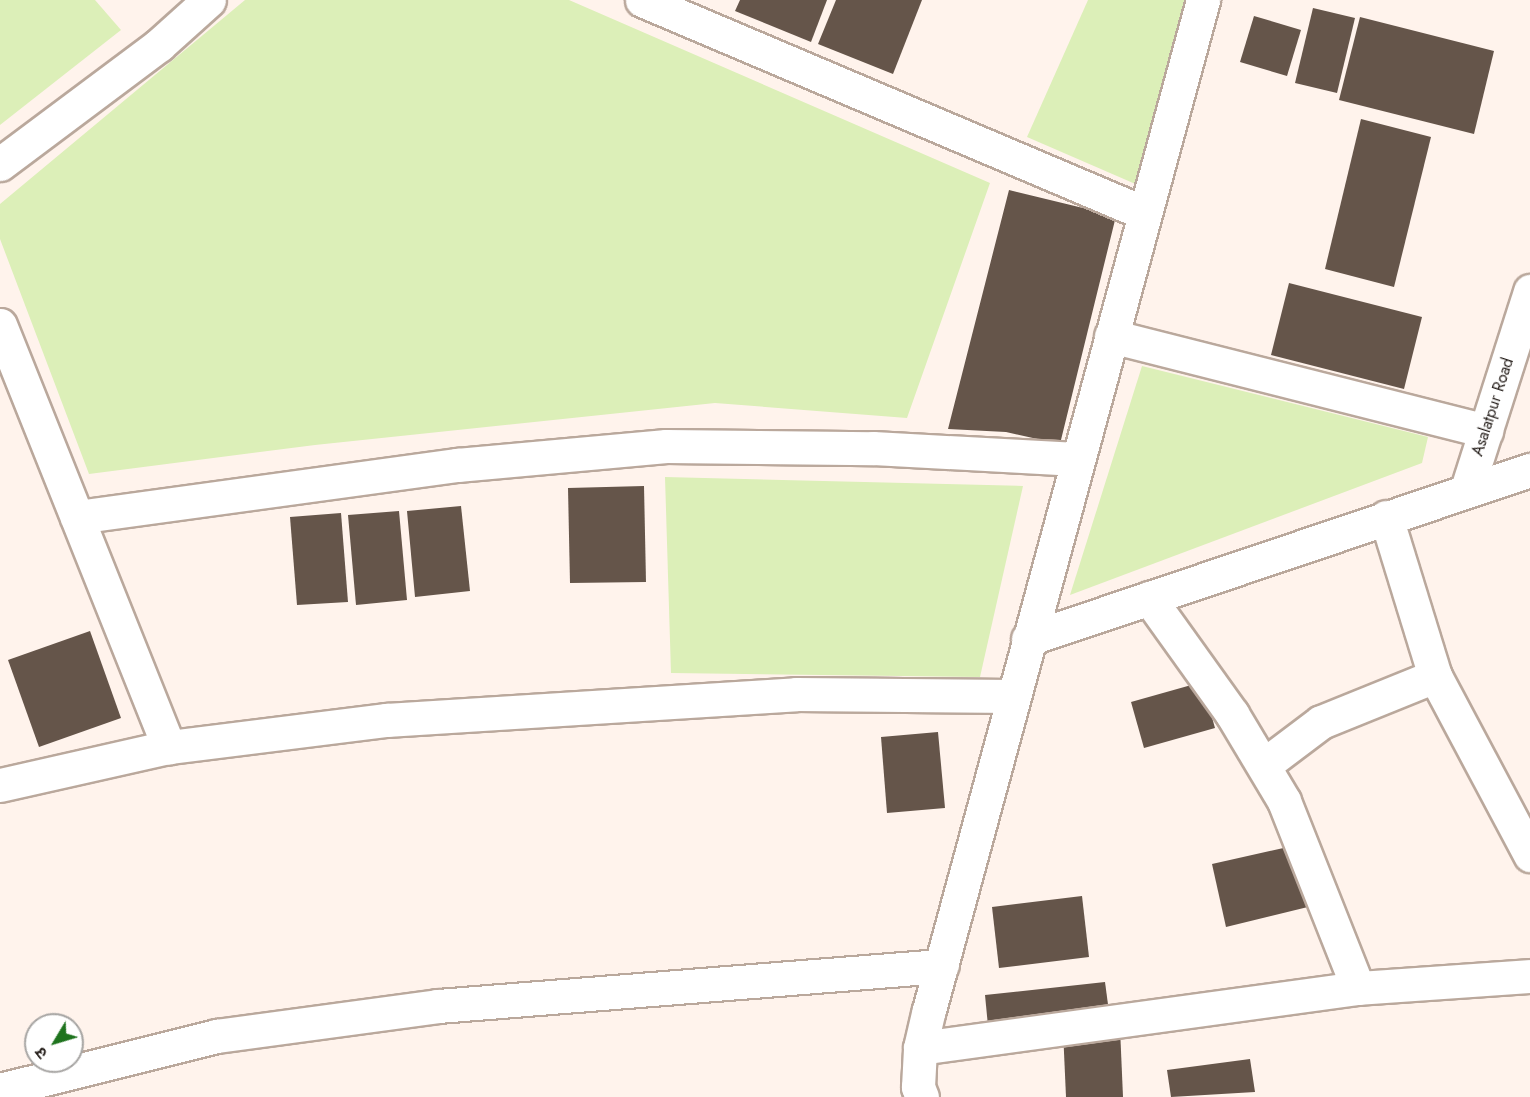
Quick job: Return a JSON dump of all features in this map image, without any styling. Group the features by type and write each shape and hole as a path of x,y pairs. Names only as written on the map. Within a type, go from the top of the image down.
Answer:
{"street":[{"path":"0,164 159,45 209,0"},
{"path":"642,0 697,11 1144,213"},
{"path":"922,1097 918,1087 920,1048 941,966 1110,336 1203,0"},
{"name":"Asalatpur Road","path":"1467,489 1486,431 1523,338 1530,291"},
{"path":"0,325 169,747"},
{"path":"1110,336 1486,431"},
{"path":"77,516 457,465 666,446 873,448 1077,459"},
{"path":"1028,639 1467,489 1530,470"},
{"path":"1386,517 1435,676 1530,855"},
{"path":"1149,598 1232,714 1284,801 1358,987"},
{"path":"1264,765 1321,722 1435,676"},
{"path":"0,785 169,747 386,720 579,705 796,694 1013,696"},
{"path":"0,1090 217,1036 438,1006 941,966"},
{"path":"920,1048 1358,987 1530,976"}],"green space":[{"path":"0,0 95,0 121,30 0,125"},
{"path":"245,0 569,0 990,183 907,418 715,403 315,445 89,474 0,239 0,204"},
{"path":"1088,0 1185,0 1140,186 1027,137"},
{"path":"1142,366 1428,437 1422,463 1070,595"},
{"path":"665,477 1023,486 980,677 671,673"}],"building":[{"path":"740,0 827,0 811,42 735,11"},
{"path":"836,0 922,0 893,74 818,44"},
{"path":"1313,8 1355,18 1337,93 1295,83"},
{"path":"1254,16 1301,30 1287,76 1240,62"},
{"path":"1360,17 1494,51 1474,134 1339,100"},
{"path":"1361,119 1431,137 1394,287 1325,269"},
{"path":"1009,190 1116,216 1060,444 1006,432 948,429"},
{"path":"1289,283 1422,317 1404,389 1271,355"},
{"path":"644,486 646,582 570,583 568,488"},
{"path":"461,506 470,591 415,597 407,511"},
{"path":"399,511 407,600 356,605 348,515"},
{"path":"341,513 348,602 297,605 290,517"},
{"path":"90,631 121,718 39,747 8,660"},
{"path":"1202,682 1215,728 1144,748 1131,702"},
{"path":"938,732 945,808 887,813 881,737"},
{"path":"1288,847 1316,905 1226,927 1212,864"},
{"path":"1082,896 1089,957 999,968 992,907"},
{"path":"1105,982 1109,1012 988,1026 985,995"},
{"path":"1120,1028 1123,1097 1066,1097 1063,1030"},
{"path":"1250,1059 1255,1092 1171,1097 1167,1070"}]}
